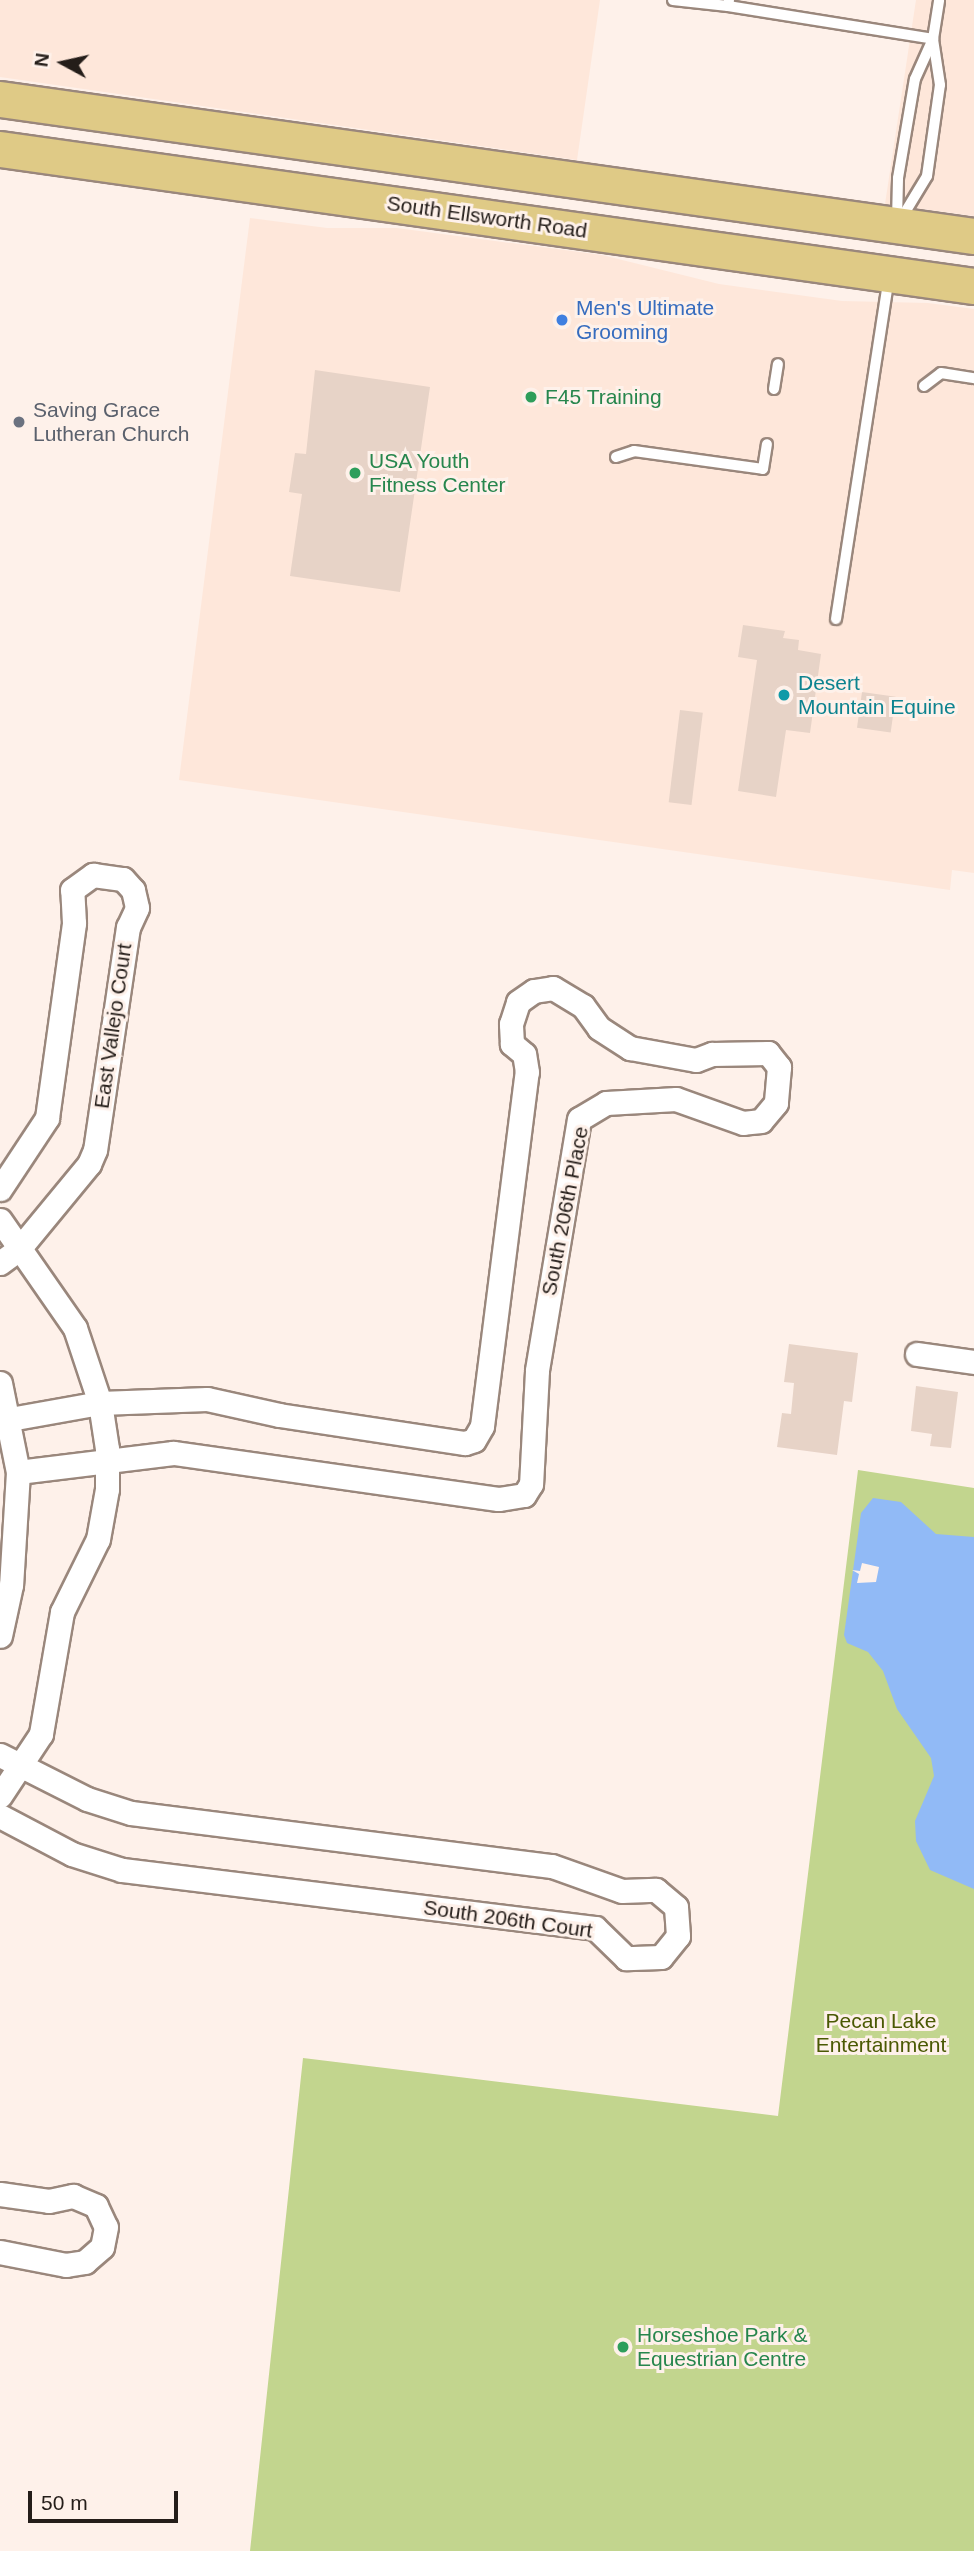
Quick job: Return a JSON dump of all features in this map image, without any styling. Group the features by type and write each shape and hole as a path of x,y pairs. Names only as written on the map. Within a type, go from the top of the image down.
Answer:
{"main road":[{"path":"0,99 974,236"},
{"name":"South Ellsworth Road","path":"0,149 974,286"},
{"path":"376,202 377,153"},
{"path":"889,274 897,225"}],"street":[{"name":"East Vallejo Court","path":"0,1189 47,1118 74,923 72,890 93,875 123,879 133,890 137,908 128,927 95,1150 89,1164 19,1250 0,1263"},
{"name":"South 206th Place","path":"100,1403 207,1399 292,1417 474,1440 482,1426 486,1399 527,1072 524,1054 512,1044 511,1024 518,1002 534,991 553,988 583,1006 599,1028 630,1048 696,1060 712,1054 768,1053 779,1067 776,1103 761,1121 743,1123 676,1099 606,1102 579,1119 537,1371 533,1471 524,1495 498,1499 173,1454 107,1462"},
{"path":"0,1220 75,1328 100,1403 107,1462 98,1539 62,1612 41,1734 23,1766 0,1796"},
{"path":"917,1354 974,1362"},
{"path":"0,1383 10,1419 18,1472 11,1585 0,1636"},
{"path":"10,1419 100,1403"},
{"path":"18,1472 107,1462"},
{"name":"South 206th Court","path":"0,1755 87,1799 131,1813 551,1866 622,1891 656,1890 676,1907 678,1936 660,1957 626,1958 595,1928 122,1870 72,1854 0,1816"},
{"path":"0,2194 49,2201 73,2196 96,2206 106,2227 102,2246 85,2262 66,2265 0,2252"}],"lane":[{"path":"673,0 729,3 933,39"},
{"path":"897,225 898,178 915,79 933,39 939,0"},
{"path":"897,225 927,176 940,85 933,39"},
{"path":"836,619 889,274"},
{"path":"774,389 778,364"},
{"path":"923,386 941,373 974,377"},
{"path":"616,457 634,451 763,469 766,444"}],"shaded area":[{"path":"0,0 600,0 577,160 0,77"},
{"path":"916,0 974,0 974,216 885,204"},
{"path":"250,218 327,228 397,228 602,255 719,284 842,301 928,303 974,309 974,873 952,870 950,890 179,780"}],"green space":[{"name":"Horseshoe Park & Equestrian Centre","path":"858,1470 974,1488 974,2551 250,2551 303,2058 778,2116"}],"water":[{"path":"873,1498 901,1502 936,1534 974,1537 974,1889 930,1870 916,1841 915,1821 934,1776 931,1758 897,1709 883,1671 868,1652 847,1643 844,1635 861,1513"}],"pier":[{"path":"862,1563 879,1567 876,1582 857,1583 859,1574 852,1570 860,1571"}],"building":[{"name":"USA Youth Fitness Center","path":"315,370 430,387 400,592 290,576 302,494 289,492 295,453 306,454"},
{"name":"Desert Mountain Equine","path":"743,625 785,631 783,638 799,640 798,650 821,654 810,733 786,730 776,797 738,791 757,660 738,657"},
{"path":"862,692 896,697 891,732 857,728"},
{"path":"680,710 703,713 691,805 669,802"},
{"path":"789,1344 858,1353 852,1402 844,1401 837,1455 777,1447 782,1413 791,1414 794,1383 784,1382"},
{"path":"916,1386 958,1392 951,1448 930,1446 932,1434 911,1431"}],"place":[{"name":"Men's Ultimate Grooming","path":"562,320"},
{"name":"F45 Training","path":"531,397"},
{"name":"Saving Grace Lutheran Church","path":"19,422"},
{"name":"USA Youth Fitness Center","path":"355,473"},
{"name":"Desert Mountain Equine","path":"784,695"},
{"name":"Horseshoe Park & Equestrian Centre","path":"623,2347"}],"park label":[{"name":"Pecan Lake Entertainment","path":"881,2033"}]}
